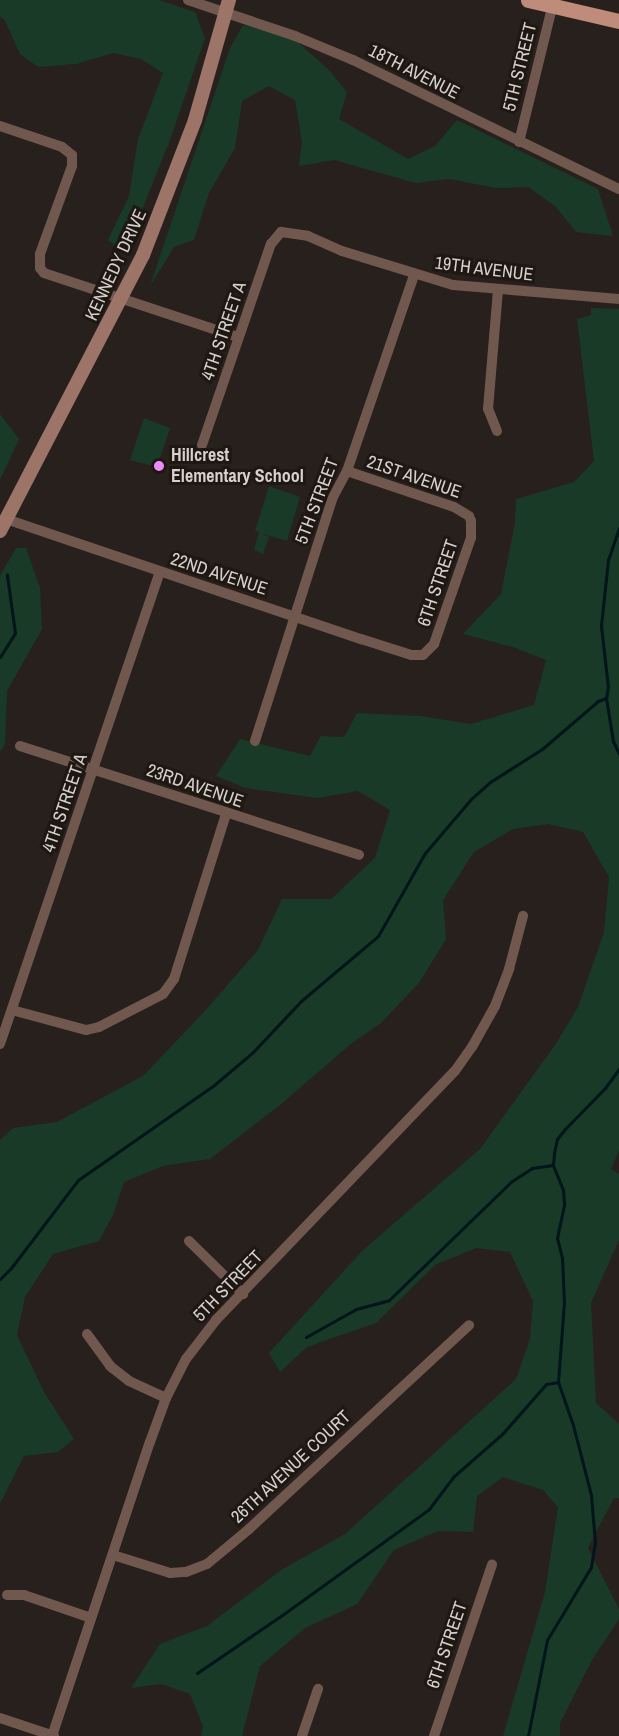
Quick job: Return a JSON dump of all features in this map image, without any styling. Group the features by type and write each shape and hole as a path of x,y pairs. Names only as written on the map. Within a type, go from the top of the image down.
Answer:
{"main road":[{"path":"528,0 553,3 619,21"}],"street":[{"name":"18TH AVENUE","path":"188,0 228,7 353,60 619,189"},
{"name":"5TH STREET","path":"519,142 553,3"},
{"name":"KENNEDY DRIVE","path":"3,525 143,255 177,170 210,75 228,7"},
{"path":"0,126 62,147 72,155 72,166 40,254 40,268 49,276 238,337"},
{"name":"19TH AVENUE","path":"281,232 308,236 342,251 414,275 453,285 619,299"},
{"name":"4TH STREET A","path":"202,445 271,244 281,232"},
{"name":"5TH STREET","path":"255,741 332,499 347,471 414,275"},
{"path":"497,431 488,409 498,290"},
{"name":"21ST AVENUE","path":"347,471 454,507 469,516"},
{"name":"6TH STREET","path":"423,655 434,644 471,538 473,528 469,516"},
{"name":"22ND AVENUE","path":"3,525 160,572 411,655 423,655"},
{"name":"4TH STREET A","path":"0,1044 160,572"},
{"name":"23RD AVENUE","path":"20,746 359,855"},
{"path":"12,1010 86,1030 99,1027 163,994 171,986 226,814"},
{"name":"5TH STREET","path":"53,1736 166,1398 199,1341 455,1071 472,1047 495,1006 509,969 523,916"},
{"path":"189,1241 243,1294"},
{"name":"26TH AVENUE COURT","path":"113,1555 170,1573 186,1572 207,1564 249,1529 469,1325"},
{"path":"87,1334 110,1366 129,1381 166,1398"},
{"name":"6TH STREET","path":"434,1736 492,1565"},
{"path":"7,1595 24,1595 92,1618"},
{"path":"302,1736 318,1689"},
{"path":"0,1718 53,1736"}],"green space":[{"path":"0,0 159,0 195,12 205,38 170,140 138,220 120,250 108,240 129,196 138,139 163,73 141,59 113,53 76,64 38,67 20,54 5,21 0,16"},
{"path":"243,25 292,37 330,71 347,92 339,119 408,159 435,146 457,120 598,189 613,236 576,232 555,206 528,187 496,188 449,179 416,183 334,160 299,166 302,142 295,100 269,86 242,101 235,148 209,193 194,240 174,247 150,286 230,48"},
{"path":"591,308 619,309 619,1151 611,1169 619,1174 619,1240 591,1303 596,1403 619,1424 619,1498 614,1498 588,1548 619,1609 619,1619 592,1660 560,1723 560,1736 503,1736 545,1592 558,1507 543,1490 503,1477 477,1496 473,1532 438,1531 394,1550 357,1604 305,1628 260,1666 242,1736 201,1736 203,1726 190,1694 161,1684 131,1688 160,1644 207,1626 281,1570 345,1534 516,1379 530,1339 533,1301 510,1252 476,1248 435,1265 376,1323 307,1347 280,1372 269,1353 362,1251 480,1149 555,1045 578,1007 604,932 609,877 583,832 548,824 513,829 474,852 443,900 446,939 419,983 381,1023 352,1043 280,1105 210,1159 163,1166 124,1182 113,1215 99,1241 53,1254 25,1297 17,1335 44,1392 74,1439 58,1452 24,1456 0,1504 0,1140 13,1128 57,1122 143,1076 203,1013 258,950 282,899 331,899 375,858 390,810 358,791 317,798 245,788 216,776 240,739 310,756 321,736 344,737 357,713 421,716 471,724 534,705 546,660 513,647 463,634 501,594 515,522 516,499 574,482 594,461 577,319 591,315"},
{"path":"0,414 19,439 0,480"},
{"path":"144,418 170,428 157,467 130,460"},
{"path":"269,486 300,497 287,541 260,533 269,537 263,554 254,550 259,532 255,531"},
{"path":"16,548 26,548 40,588 42,629 7,691 5,744 0,752 0,576"}],"waterway":[{"path":"619,528 608,560 601,626 608,687 606,698 613,741 619,754"},
{"path":"0,657 15,633 7,575"},
{"path":"0,1279 11,1268 78,1180 214,1085 253,1052 301,1001 378,936 425,853 471,799 490,782 542,749 598,701 606,698"},
{"path":"528,1736 547,1640 591,1567 595,1543 591,1495 573,1425 558,1382 564,1303 562,1258 557,1238 564,1204 563,1190 553,1165 554,1153 557,1139 605,1088 619,1069"},
{"path":"306,1337 356,1309 389,1300 512,1181 532,1168 553,1165"},
{"path":"197,1673 285,1613 429,1509 453,1477 503,1433 546,1384 558,1382"}],"place":[{"name":"Hillcrest Elementary School","path":"159,466"}]}
